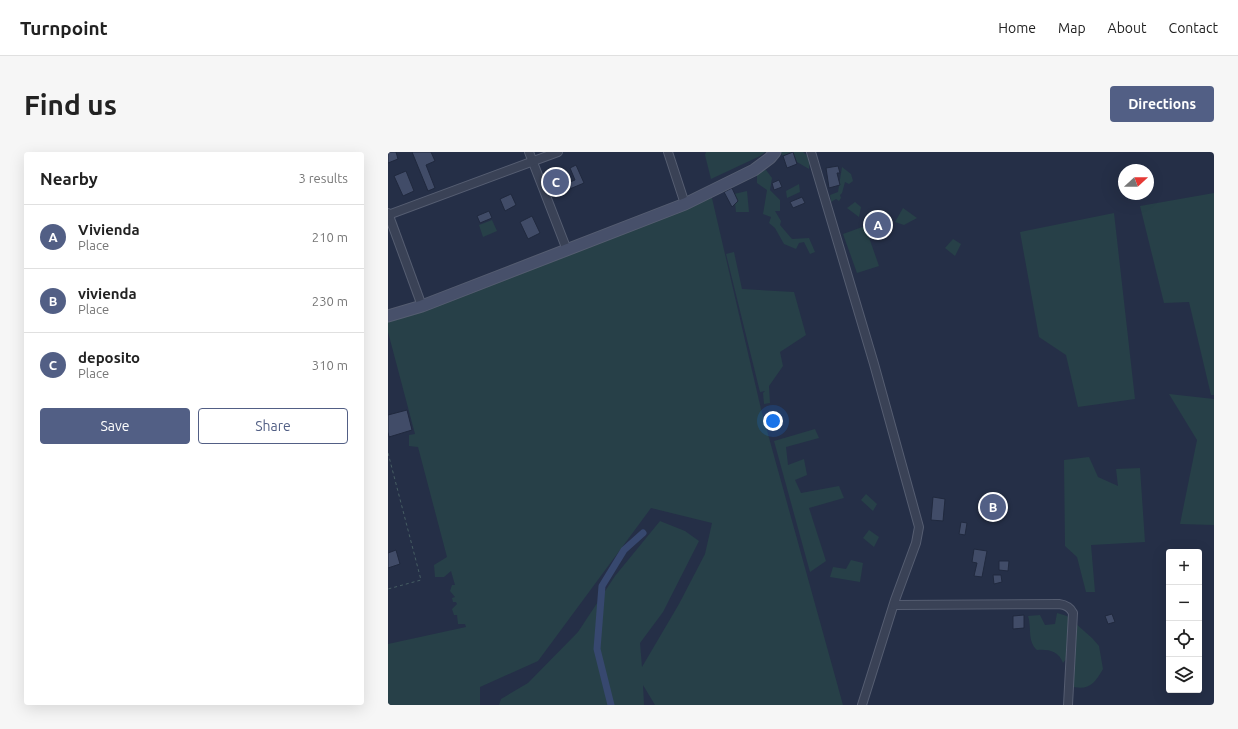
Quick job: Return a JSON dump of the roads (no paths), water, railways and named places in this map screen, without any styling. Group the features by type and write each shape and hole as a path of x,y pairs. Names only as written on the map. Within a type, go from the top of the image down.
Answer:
{"street":[{"path":"529,152 567,250"},
{"path":"422,306 388,214 558,152"},
{"path":"668,152 685,204"},
{"path":"388,316 422,306 685,204 754,170 770,158 775,152"},
{"path":"811,152 874,364 917,518 918,534 862,705"},
{"path":"894,605 1059,604 1071,608 1073,613 1068,705"}],"waterway":[{"path":"611,705 597,649 602,586 624,550 643,533"}],"place":[{"name":"deposito","path":"556,182"},
{"name":"Vivienda","path":"878,225"},
{"name":"vivienda","path":"993,507"}]}
